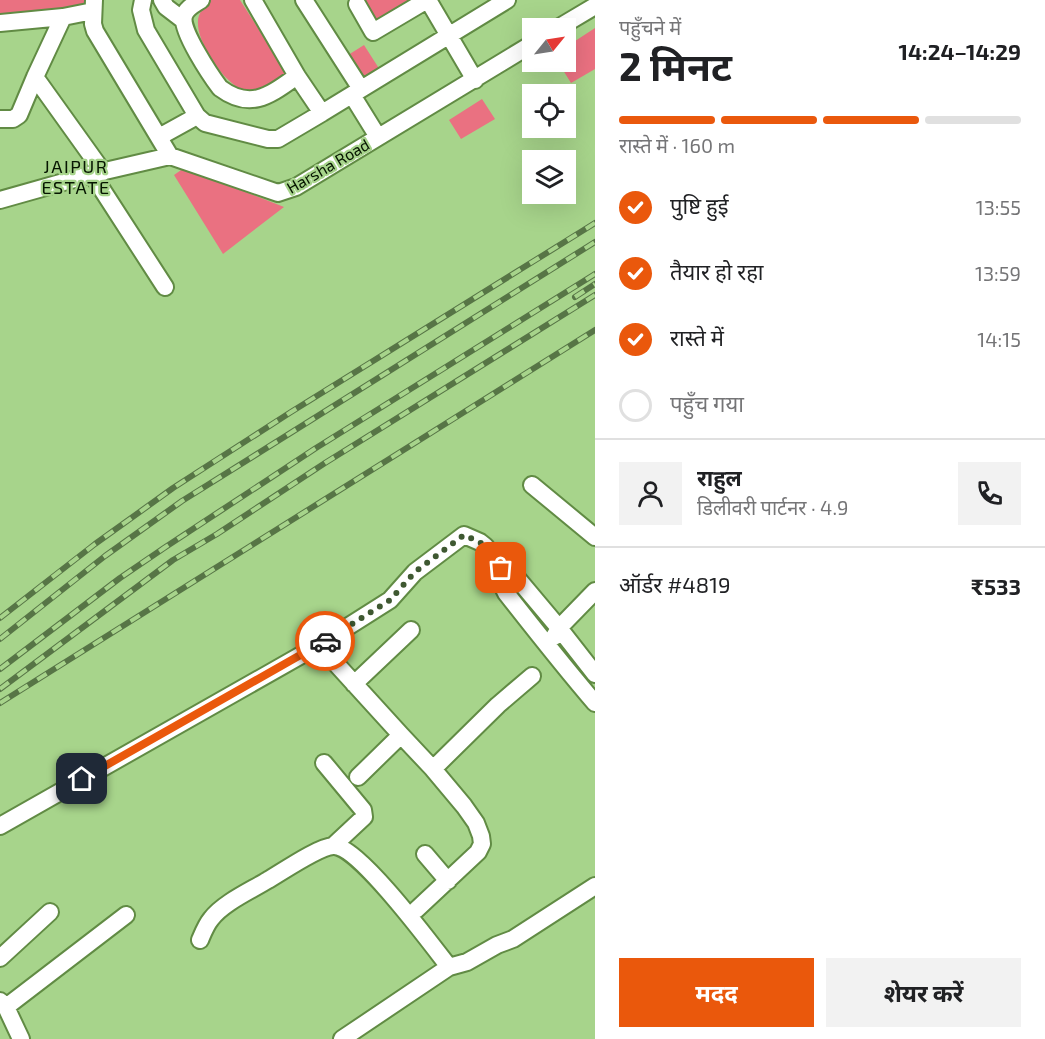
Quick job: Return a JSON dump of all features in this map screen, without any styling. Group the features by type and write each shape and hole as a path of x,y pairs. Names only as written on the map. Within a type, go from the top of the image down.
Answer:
{"street":[{"path":"143,0 141,10 146,30 197,116 205,123 268,139 278,139 507,0"},
{"path":"162,0 166,7 183,20"},
{"path":"201,0 187,10 183,20 184,26 215,82 227,92 245,100 261,98 297,76"},
{"path":"253,0 297,76 322,113"},
{"path":"304,0 356,92 378,137"},
{"path":"357,4 374,32 427,0 475,80"},
{"path":"0,23 63,16 94,5 93,24 100,41 170,156 97,173 0,200"},
{"path":"570,18 584,6"},
{"path":"0,119 19,115 63,16"},
{"name":"Harsha Road","path":"170,156 278,193 296,187 522,50"},
{"path":"35,77 97,173 165,287"},
{"path":"159,137 197,116"},
{"path":"532,485 595,537"},
{"path":"0,826 319,645 390,600 415,572 464,535 480,542 501,568 517,578 560,628 595,674"},
{"path":"501,568 502,587 506,593 559,661 595,702"},
{"path":"548,645 560,628 595,591"},
{"path":"354,684 411,630"},
{"path":"319,645 433,769 476,824 482,844 478,852 416,910"},
{"path":"433,769 498,705 532,676"},
{"path":"358,777 401,735"},
{"path":"200,940 211,919 221,910 320,849 334,845 364,818 363,810 324,762"},
{"path":"334,845 345,849 356,858 405,910 449,967"},
{"path":"424,854 448,880"},
{"path":"342,1039 449,967 467,962 496,945 513,939 595,886"},
{"path":"0,958 50,912"},
{"path":"21,1039 3,1004 126,915"}],"shaded area":[{"path":"0,0 90,0 81,17 66,27 0,31"},
{"path":"210,0 240,0 288,75 265,89 250,92 241,89 224,75 209,54 199,33 198,24 201,11"},
{"path":"349,0 409,0 413,8 369,34"},
{"path":"595,28 595,69 571,83 564,72 576,72 576,40"},
{"path":"364,45 380,70 360,82 345,57"},
{"path":"482,99 495,119 461,139 449,120"},
{"path":"184,168 284,207 223,254 174,175"}],"railway":[{"path":"0,618 95,544 173,488 595,223"},
{"path":"0,639 105,556 182,501 595,242"},
{"path":"0,669 120,578 164,548 316,448 595,274"},
{"path":"575,297 595,284"},
{"path":"0,689 173,560 595,295"},
{"path":"0,703 595,330"}],"way so far":[{"path":"325,641 390,600 415,572 464,535 485,546 501,568"}],"district":[{"name":"JAIPUR ESTATE","path":"76,177"}],"route":[{"path":"82,779 325,641"}]}
